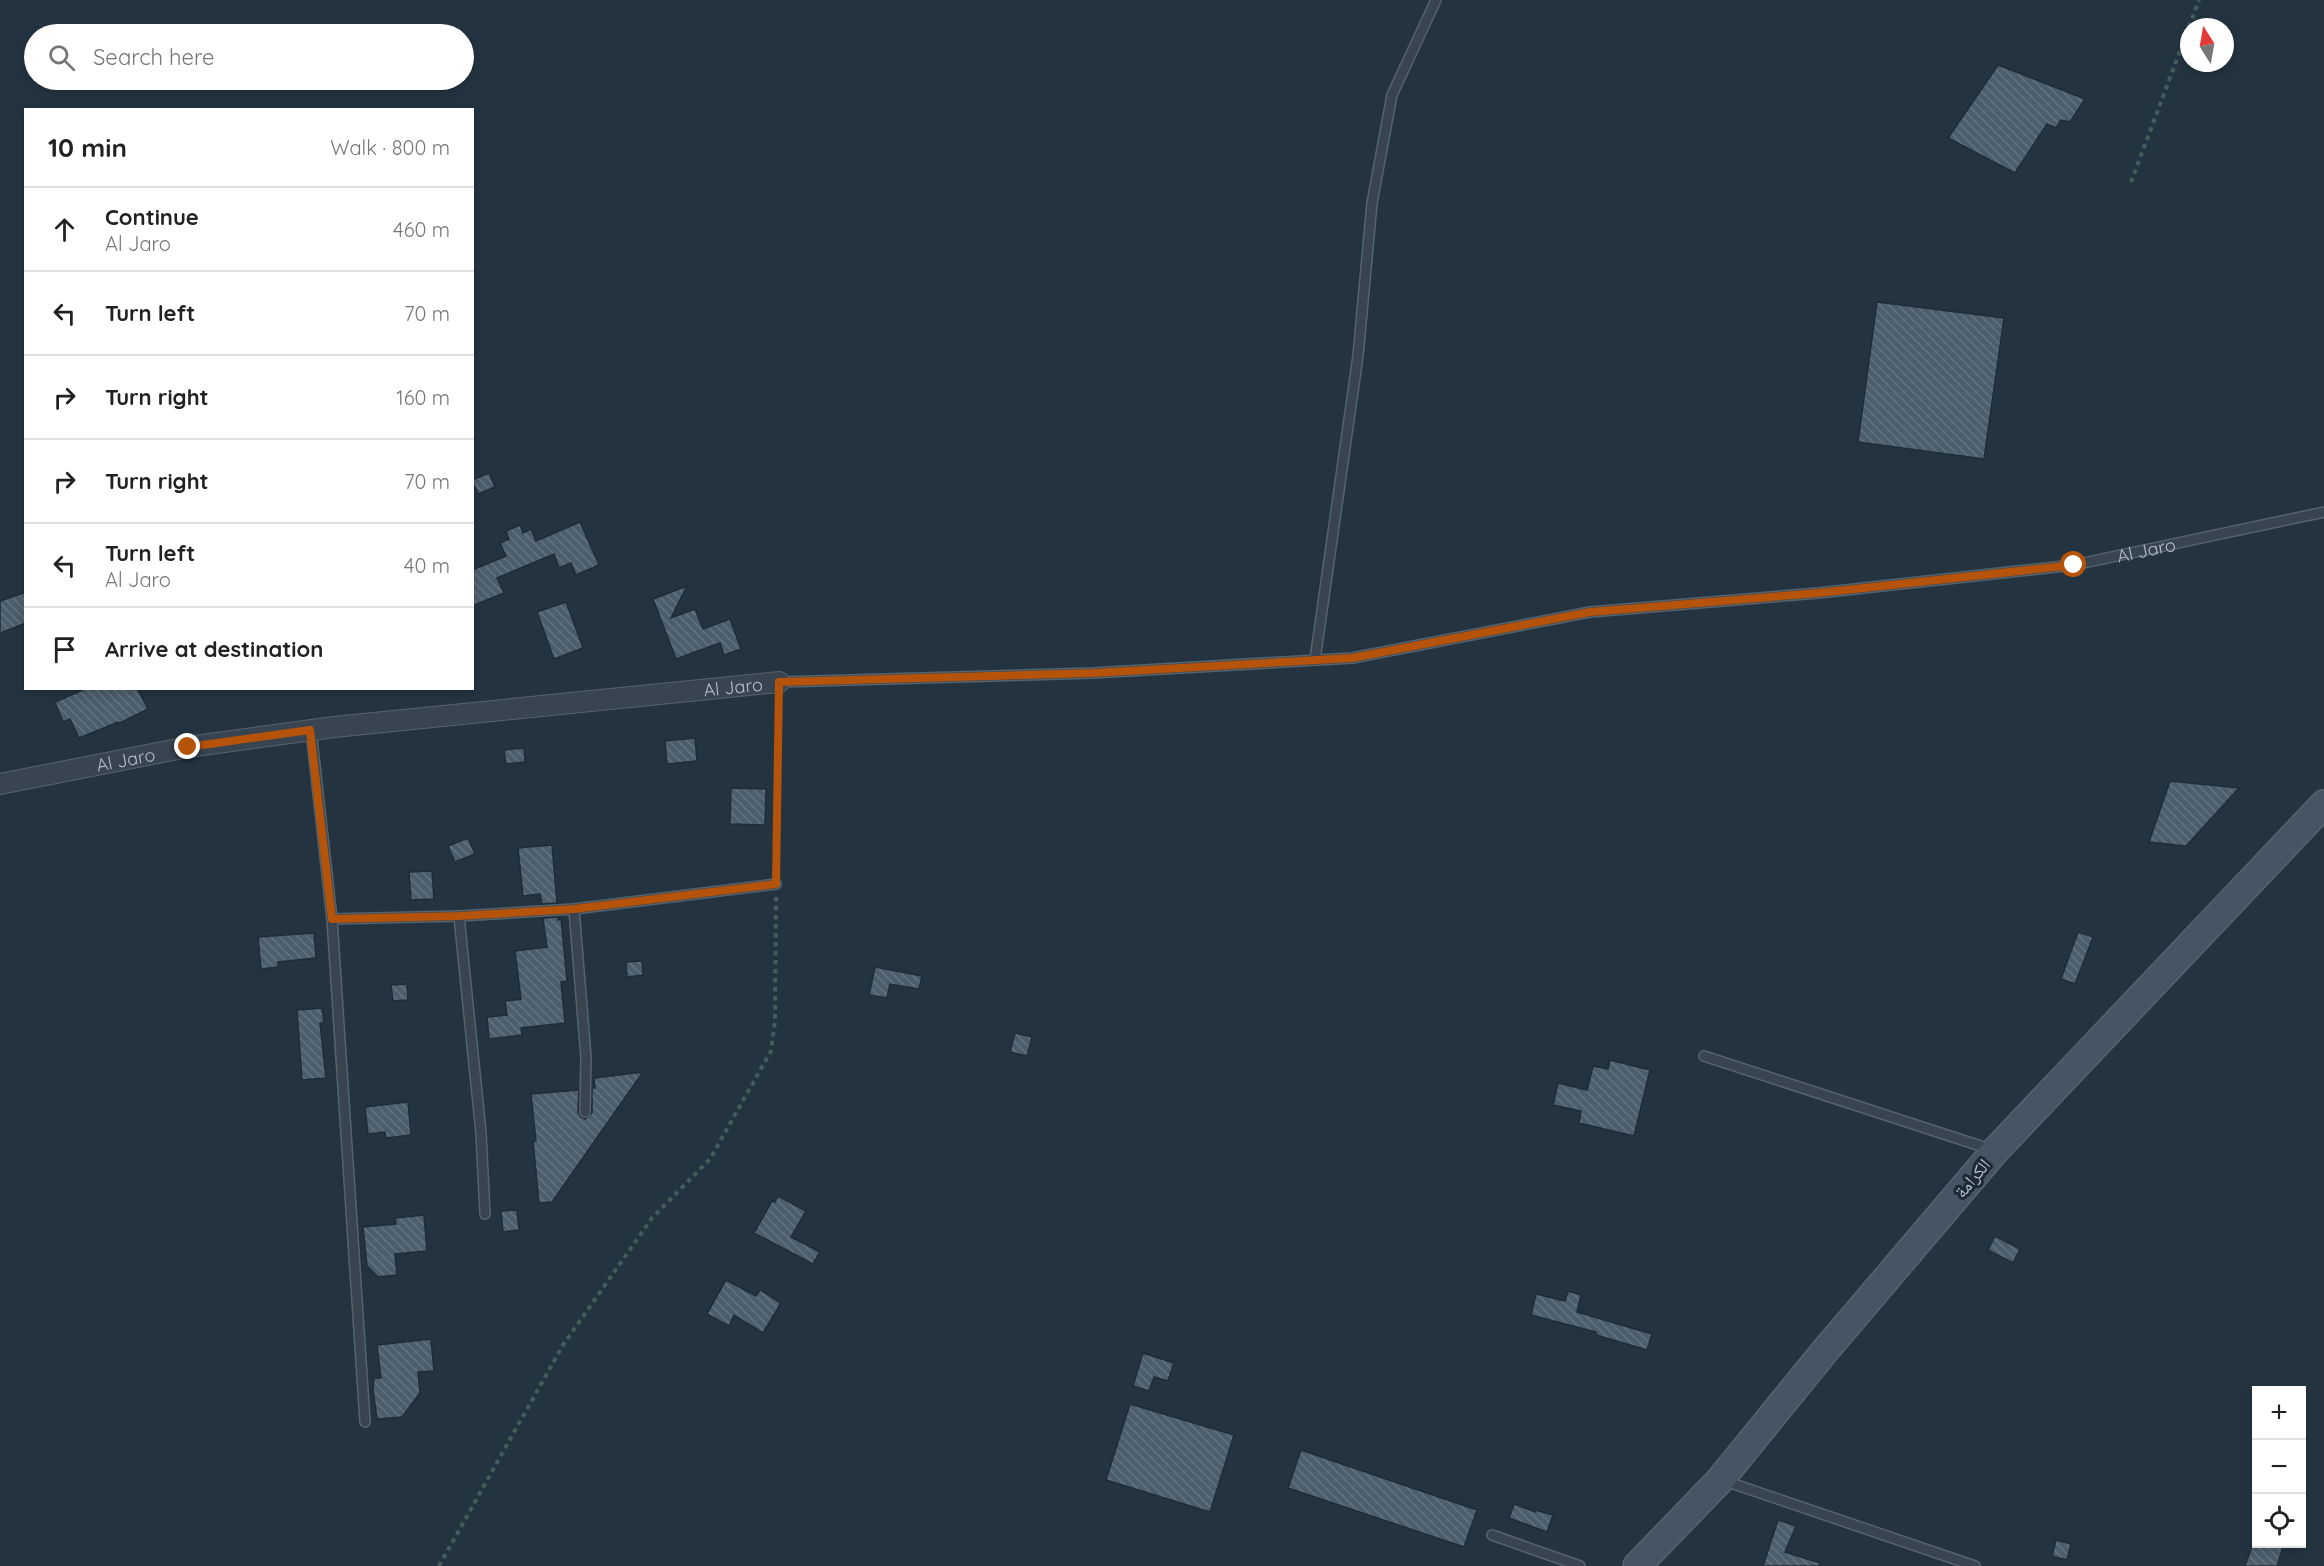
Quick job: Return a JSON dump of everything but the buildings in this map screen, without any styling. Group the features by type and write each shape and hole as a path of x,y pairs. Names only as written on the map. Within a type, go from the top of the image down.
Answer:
{"main road":[{"name":"الكرامة","path":"1636,1566 1720,1480 1824,1352 1995,1150 2324,804"}],"street":[{"name":"Al Jaro","path":"0,784 188,747 310,730 779,682"}],"lane":[{"path":"1315,660 1358,356 1372,204 1392,95 1436,0"},
{"name":"Al Jaro","path":"779,682 1093,673 1352,658 1590,612 1818,593 2074,565 2324,512"},
{"path":"310,730 332,919 365,1422"},
{"path":"332,919 459,916 574,909 776,884"},
{"path":"574,909 586,1057 585,1112"},
{"path":"459,916 481,1133 484,1214"},
{"path":"1704,1056 1995,1150"},
{"path":"1720,1480 1975,1566"},
{"path":"1492,1535 1580,1566"}],"path":[{"path":"2192,18 2199,0"},
{"path":"2131,182 2180,51"},
{"path":"439,1566 563,1345 652,1218 710,1159 771,1051 775,1021 779,682"}],"route":[{"path":"188,747 310,730 332,919 459,916 574,909 776,884 779,682 1093,673 1352,658 1590,612 1818,593 2074,565"}]}
